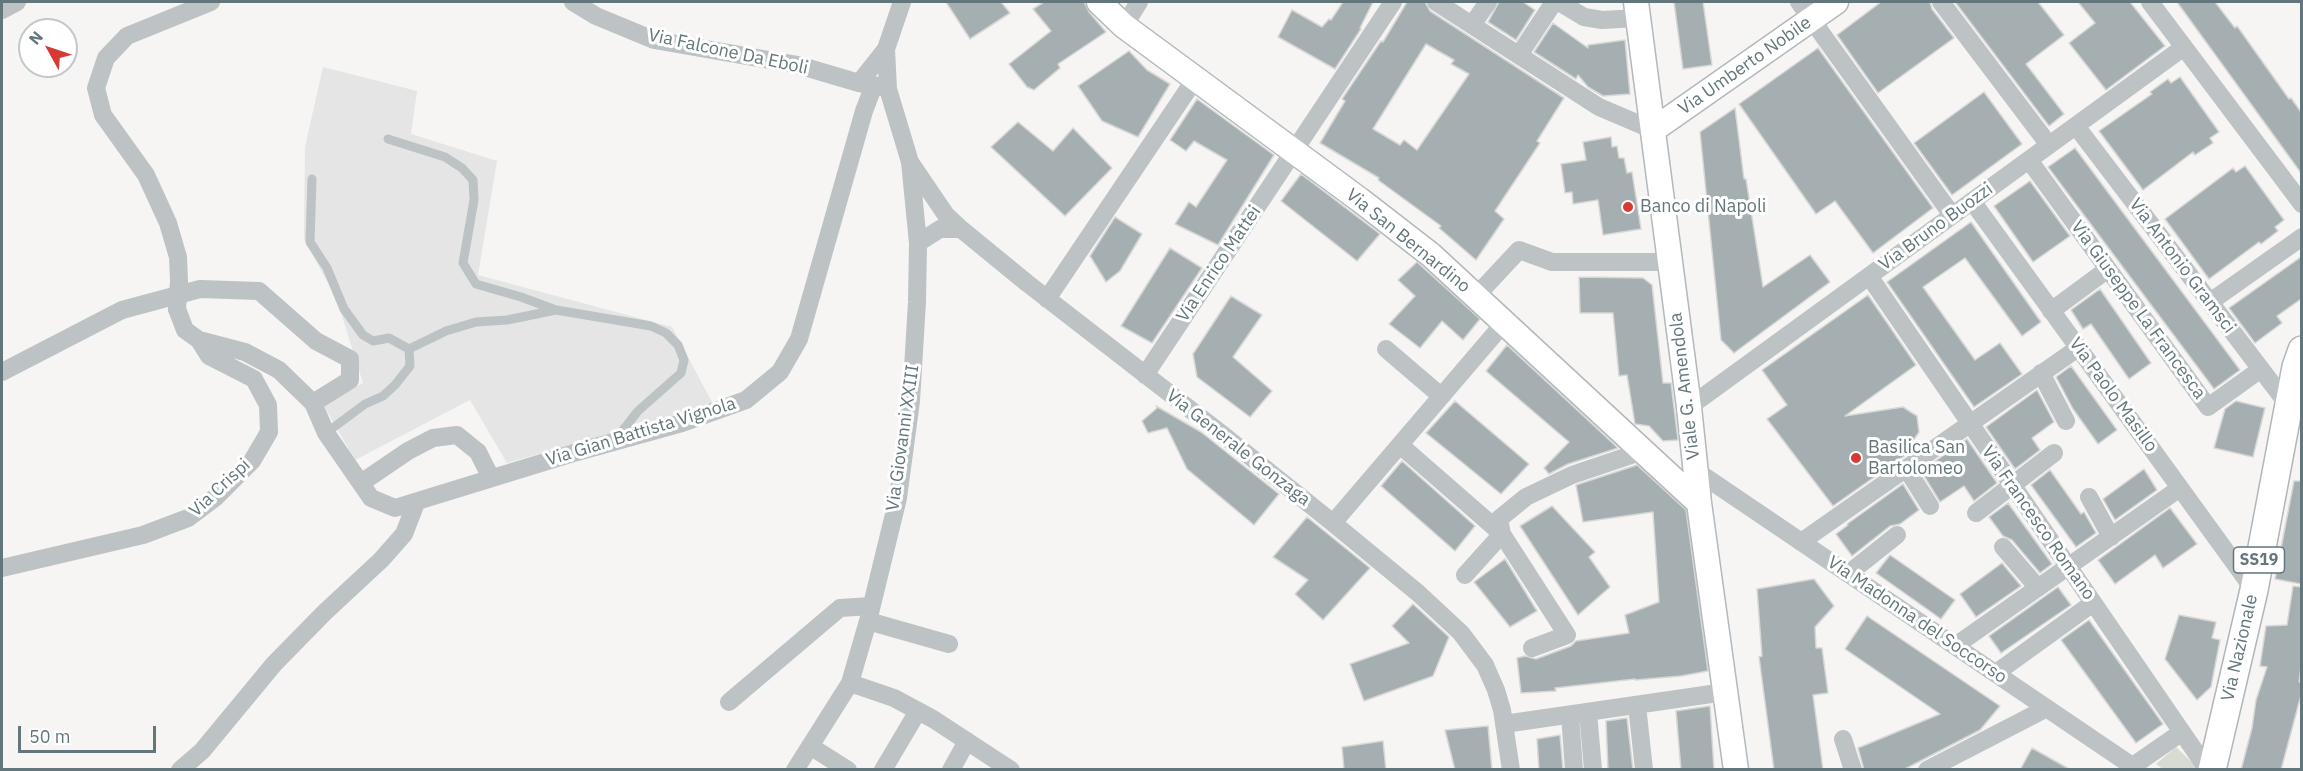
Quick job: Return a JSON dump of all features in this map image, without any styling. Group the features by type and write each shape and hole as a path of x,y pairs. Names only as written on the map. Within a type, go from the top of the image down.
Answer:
{"main road":[{"name":"Via Nazionale","path":"2210,770 2295,408 2301,350"}],"street":[{"path":"2,10 17,2"},
{"path":"211,2 128,36 106,58 96,88 103,115 146,175 168,223 178,257 177,309 185,330 198,340 245,352 279,370 313,402 326,434 371,498 395,508 416,503"},
{"name":"Via Falcone Da Eboli","path":"573,2 596,16 654,40 798,65 874,86"},
{"name":"Via Gian Battista Vignola","path":"416,503 491,477 682,423 746,400 780,372 799,339 864,111 902,2"},
{"name":"Via San Bernardino","path":"1099,2 1124,26 1431,255 1699,503"},
{"path":"1124,26 1139,2"},
{"name":"Via Enrico Mattei","path":"1145,375 1393,2"},
{"path":"1436,2 1599,107 1653,130"},
{"path":"1472,25 1488,2"},
{"path":"1519,55 1554,2"},
{"path":"1559,2 1584,17 1602,20 1637,10"},
{"name":"Via Umberto Nobile","path":"1653,130 1805,10 1836,2"},
{"path":"1941,2 2049,145"},
{"path":"2150,2 2301,204"},
{"name":"Viale G. Amendola","path":"1637,10 1689,407 1699,503 1736,770"},
{"path":"1805,10 1952,215"},
{"name":"Via Bruno Buozzi","path":"1689,407 2184,47"},
{"name":"Via Gian Battista Vignola","path":"874,86 886,49"},
{"path":"1047,299 1069,255 1195,79"},
{"name":"Via Giovanni XXIII","path":"795,770 850,683 898,498 911,401 918,243 910,162 874,86"},
{"name":"Via Antonio Gramsci","path":"2076,126 2261,369 2295,408"},
{"name":"Via Giuseppe La Francesca","path":"2029,160 2208,407 2261,369"},
{"name":"Via Generale Gonzaga","path":"910,162 946,215 973,231 1047,299 1333,523 1419,593 1461,633 1485,665 1499,700 1511,770"},
{"path":"917,223 934,200"},
{"name":"Via Paolo Masillo","path":"1972,201 2254,590"},
{"path":"918,243 940,230 973,231"},
{"path":"2210,302 2301,237"},
{"path":"1476,296 1519,250 1552,262 1670,262"},
{"path":"2051,311 2108,269"},
{"name":"Via Francesco Romano","path":"1869,276 2210,770"},
{"path":"2,372 122,310 200,289 259,291 316,341 350,359 350,380 313,402"},
{"path":"1333,523 1504,323"},
{"name":"Via Crispi","path":"2,568 142,535 188,518 216,497 252,461 269,432 268,405 254,379 209,356 198,340"},
{"path":"1802,542 2078,348"},
{"path":"1386,349 1441,396"},
{"path":"2041,373 2066,421"},
{"path":"361,483 408,451 433,438 457,435 478,452 491,477"},
{"path":"1400,445 1502,534 1567,634 1532,648"},
{"path":"1502,534 1499,519 1526,497 1572,476 1642,451"},
{"path":"1976,513 2054,453"},
{"path":"1906,468 1930,506"},
{"name":"Via Madonna del Soccorso","path":"1695,470 2136,768"},
{"path":"1955,646 2180,488"},
{"path":"2089,497 2111,537"},
{"path":"180,770 202,751 274,664 381,560 404,534 416,503"},
{"path":"1465,575 1502,534"},
{"path":"1848,573 1897,535"},
{"path":"2003,548 2038,588"},
{"path":"1996,673 2093,603"},
{"path":"729,702 840,608 869,614 950,644"},
{"path":"850,683 894,698 1011,770"},
{"path":"1504,724 1725,692"},
{"path":"1636,705 1644,770"},
{"path":"1927,770 2047,708"},
{"path":"883,770 918,711"},
{"path":"1574,770 1579,713"},
{"path":"1579,713 1593,770"},
{"path":"2136,768 2182,732"},
{"path":"1843,739 1853,770"},
{"path":"951,770 967,741"},
{"path":"810,746 848,770"}],"lane":[{"path":"388,139 445,157 462,168 473,180 474,200 463,263 476,284 556,310 651,326 666,333 678,345 684,360 681,373 638,411 614,442"},
{"path":"312,179 310,242 327,268 344,309 363,335 373,340 389,338 410,349"},
{"path":"410,349 446,331 476,322 507,320 556,310"},
{"path":"326,434 364,404 383,396 395,385 410,366 410,349"}],"shaded area":[{"path":"323,67 417,91 411,134 497,161 478,275 672,327 713,404 507,463 470,400 355,460 323,404 363,383 337,300 304,239 305,147"},
{"path":"2176,747 2199,769 2163,769 2156,764"}],"building":[{"path":"946,2 1001,2 1010,13 970,39"},
{"path":"1044,2 1084,2 1089,12 1106,32 1058,64 1060,68 1034,90 1027,87 1009,64 1051,31 1033,9"},
{"path":"1343,2 1373,2 1361,29 1335,69 1278,37 1292,10 1322,27 1329,19 1331,20"},
{"path":"1407,2 1425,2 1430,11 1564,98 1537,141 1540,143 1495,211 1504,219 1476,260 1439,228 1441,226 1378,180 1379,178 1320,143 1345,101 1342,99 1381,41 1383,42","holes":["1426,44 1454,60 1451,64 1469,74 1417,150 1404,140 1400,145 1373,129"]},
{"path":"1499,2 1523,2 1535,10 1516,40 1488,22"},
{"path":"1674,2 1703,2 1712,65 1683,69"},
{"path":"1881,2 1930,2 1932,9 1954,38 1878,93 1837,35"},
{"path":"1955,2 2038,2 2064,35 2026,64 2064,114 2049,126"},
{"path":"2078,2 2130,2 2165,46 2106,90 2069,43 2095,23"},
{"path":"2177,2 2215,2 2235,28 2237,26 2289,99 2291,98 2301,112 2301,173"},
{"path":"1553,23 1588,48 1588,45 1625,40 1630,94 1603,96 1588,87 1578,75 1576,79 1534,52"},
{"path":"1818,48 1933,208 1873,253 1835,201 1816,214 1739,104"},
{"path":"1129,51 1147,70 1170,84 1138,137 1102,121 1078,86"},
{"path":"2180,77 2219,132 2210,138 2213,143 2195,155 2193,152 2143,190 2099,131 2152,94 2150,92 2168,79 2171,83"},
{"path":"1984,92 2022,144 1952,195 1914,143"},
{"path":"1197,99 1274,155 1218,245 1175,224 1189,202 1196,207 1227,160 1194,141 1186,151 1170,140"},
{"path":"1735,108 1744,179 1746,179 1763,287 1810,255 1830,282 1734,353 1721,340 1700,132"},
{"path":"1018,122 1053,151 1073,128 1112,168 1065,216 991,147"},
{"path":"1611,137 1612,147 1617,146 1619,158 1624,158 1627,173 1632,172 1641,229 1603,235 1598,200 1573,204 1572,192 1565,193 1561,164 1586,160 1583,142"},
{"path":"2075,148 2240,370 2214,389 2048,167"},
{"path":"2245,166 2284,220 2275,227 2278,231 2261,244 2259,242 2209,279 2165,219 2233,168 2236,172"},
{"path":"1301,174 1380,234 1357,261 1281,201"},
{"path":"2030,181 2070,236 2033,262 1994,206"},
{"path":"1115,217 1142,234 1120,271 1106,282 1090,256"},
{"path":"1971,222 2041,322 2022,336 1965,258 1923,287 1975,360 2000,343 2022,374 1974,407 1887,282"},
{"path":"1170,248 1202,268 1152,343 1121,326"},
{"path":"2301,257 2301,299 2277,316 2282,323 2255,343 2229,308"},
{"path":"1417,262 1480,319 1463,340 1442,321 1420,348 1389,324 1415,296 1398,280"},
{"path":"1579,277 1643,278 1652,285 1663,383 1671,383 1678,440 1663,441 1649,426 1635,424 1627,375 1619,376 1613,313 1580,313"},
{"path":"2100,289 2151,363 2129,379 2091,324 2083,329 2071,310"},
{"path":"1868,295 1916,365 1845,416 1903,407 1917,416 1919,432 1908,448 1910,452 1833,506 1767,419 1787,405 1762,370"},
{"path":"1231,296 1262,315 1233,357 1272,391 1250,417 1197,377 1193,354"},
{"path":"1507,345 1618,448 1568,464 1549,474 1544,468 1569,442 1486,371"},
{"path":"2071,366 2117,430 2098,444 2073,409 2056,377"},
{"path":"2037,390 2054,422 2032,438 2040,450 2015,469 1986,427"},
{"path":"1455,401 1529,464 1501,494 1426,433"},
{"path":"2236,401 2265,408 2253,457 2214,448 2225,409"},
{"path":"1156,406 1201,432 1279,494 1254,525 1187,469 1167,428 1148,433 1142,421 1157,408"},
{"path":"1967,439 1997,483 1974,501 1964,486 1940,502 1921,471"},
{"path":"1402,461 1475,526 1455,551 1381,486"},
{"path":"1637,465 1686,510 1708,671 1681,676 1555,688 1556,691 1521,693 1517,658 1525,656 1536,659 1571,646 1576,641 1629,633 1625,615 1659,602 1653,512 1583,522 1576,485"},
{"path":"2144,469 2157,490 2115,520 2103,499"},
{"path":"2050,470 2081,514 2084,512 2096,533 2076,547 2031,485"},
{"path":"2294,481 2301,481 2301,584 2275,579"},
{"path":"1903,484 1919,510 1900,524 1890,526 1852,556 1836,534"},
{"path":"2008,503 2052,564 2040,573 2012,540 2003,536 1989,517"},
{"path":"1552,506 1595,552 1589,557 1610,587 1578,615 1520,526"},
{"path":"2170,508 2197,544 2163,568 2155,555 2115,584 2098,560"},
{"path":"1307,517 1370,568 1323,620 1295,594 1308,580 1273,557"},
{"path":"1890,555 1955,600 1941,619 1876,573"},
{"path":"1505,559 1537,611 1510,627 1474,582"},
{"path":"2002,563 2021,586 1976,617 1960,594"},
{"path":"1814,579 1834,606 1815,627 1816,648 1822,648 1828,693 1813,695 1823,770 1774,770 1759,657 1762,656 1757,589"},
{"path":"2293,586 2301,587 2299,682 2301,682 2301,695 2281,770 2241,770 2252,728 2256,700 2267,667 2260,666 2266,626 2287,625"},
{"path":"2058,587 2071,605 2001,653 1989,636"},
{"path":"1413,604 1449,637 1433,676 1364,701 1350,664 1409,643 1392,626"},
{"path":"2179,615 2216,622 2212,638 2220,640 2211,687 2197,700 2165,659"},
{"path":"1867,616 2000,706 1980,730 1903,770 1864,770 1858,748 1940,714 1845,649"},
{"path":"2089,620 2163,724 2136,743 2061,640"},
{"path":"1710,706 1714,770 1681,770 1676,711"},
{"path":"1627,718 1633,770 1608,770 1606,721"},
{"path":"1488,726 1492,770 1455,770 1445,730"},
{"path":"1560,735 1563,770 1539,770 1537,739"},
{"path":"1383,741 1386,770 1344,770 1342,747"},
{"path":"2032,748 2071,770 2020,770"}],"place":[{"name":"Banco di Napoli","path":"1628,207"},
{"name":"Basilica San Bartolomeo","path":"1856,458"}]}
